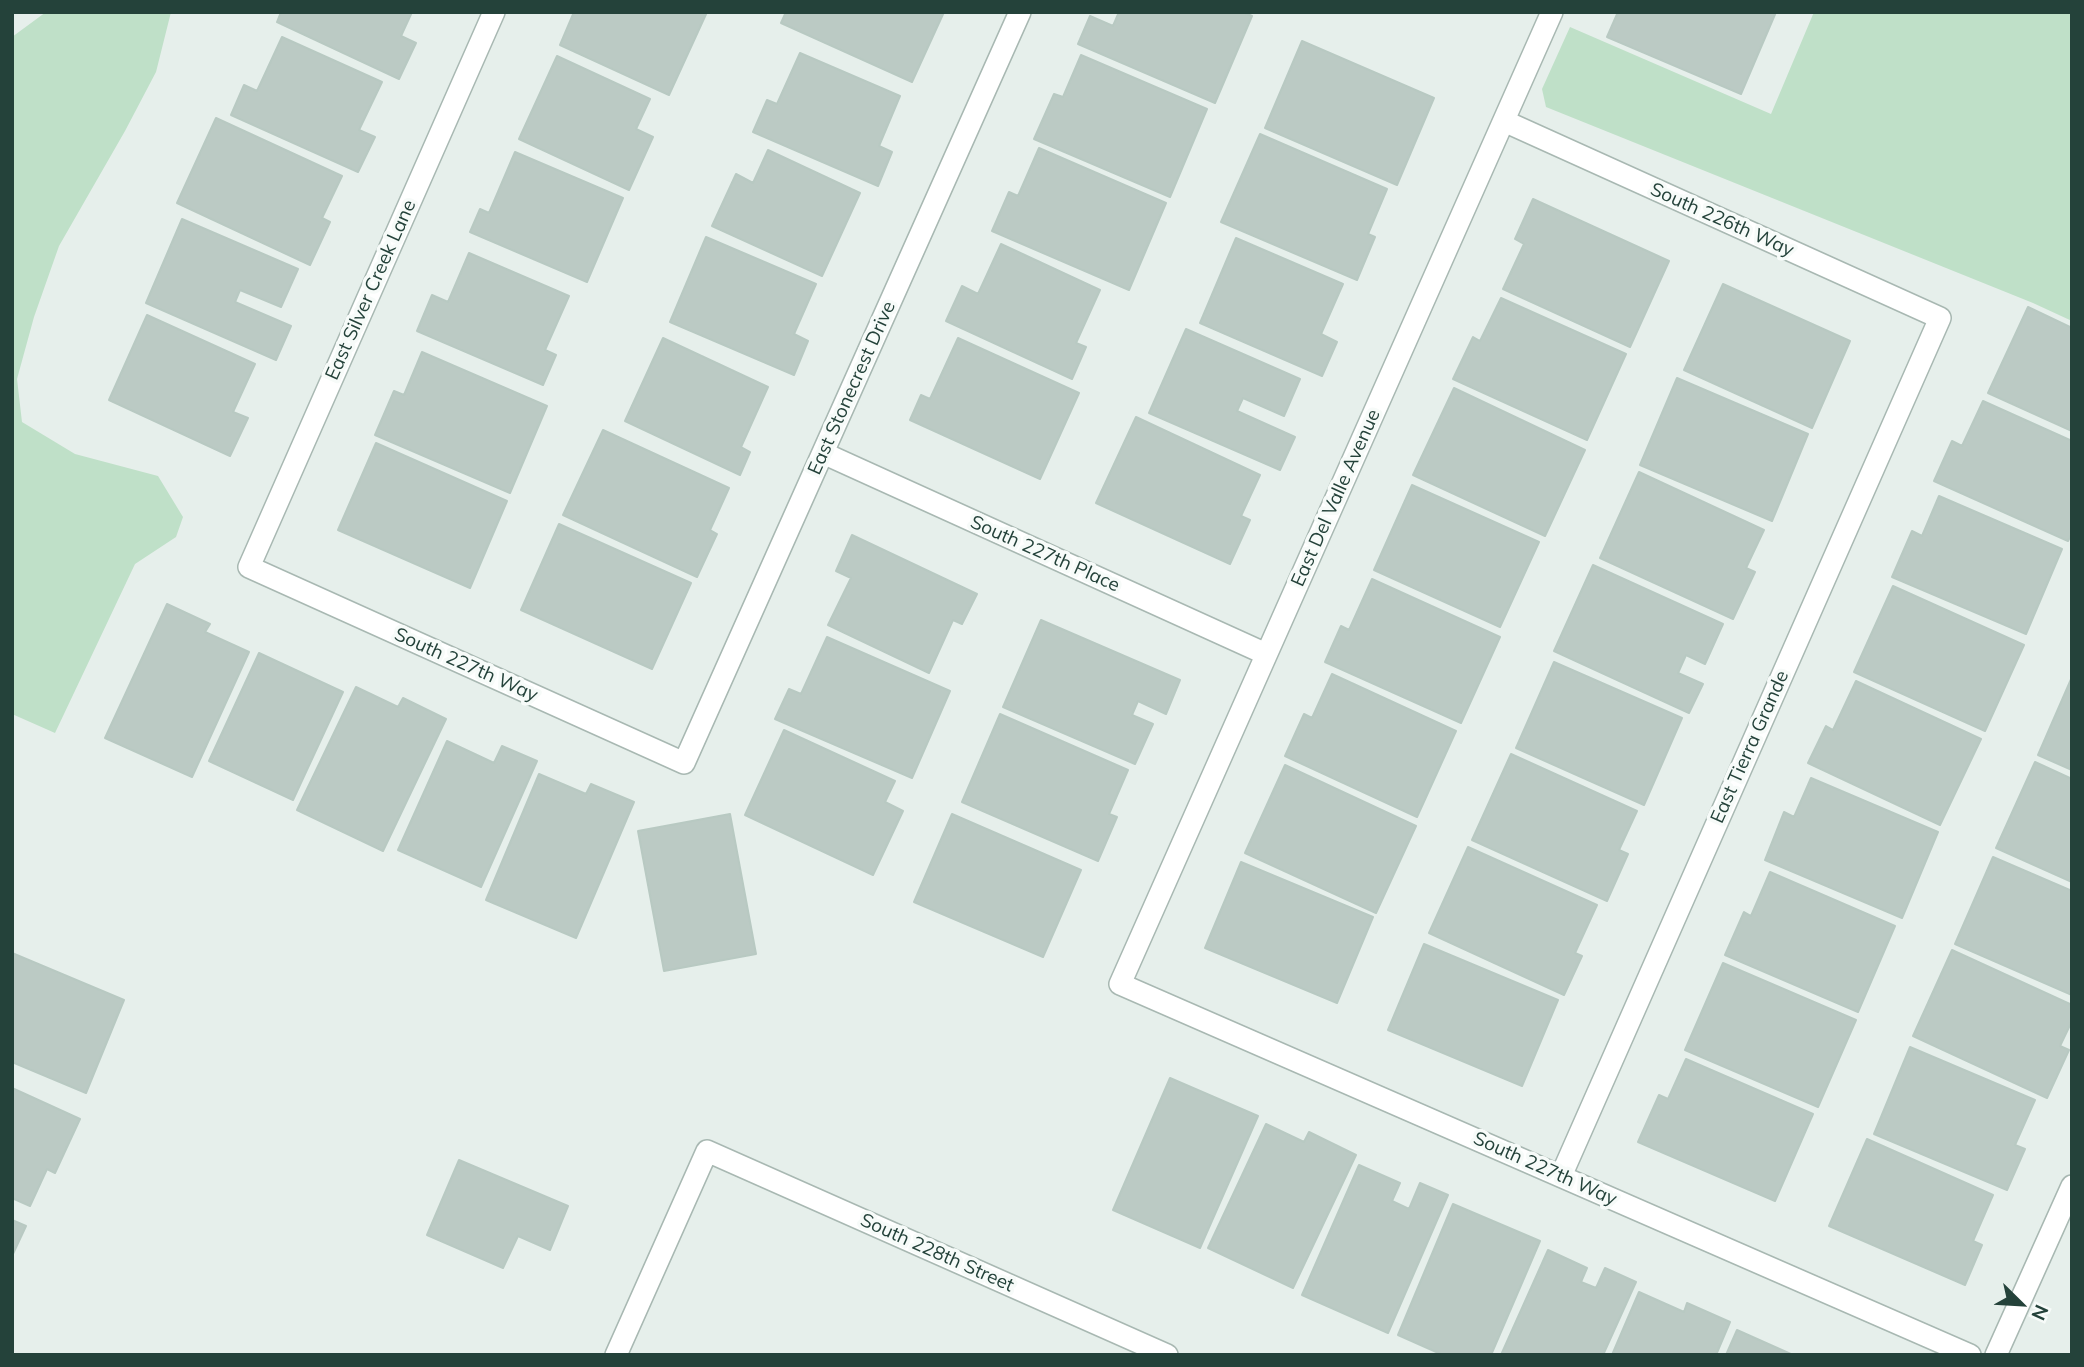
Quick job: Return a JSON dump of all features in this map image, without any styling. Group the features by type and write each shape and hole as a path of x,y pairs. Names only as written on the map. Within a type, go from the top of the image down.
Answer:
{"street":[{"name":"East Silver Creek Lane","path":"248,567 494,12"},
{"name":"East Stonecrest Drive","path":"684,763 1020,12"},
{"name":"East Del Valle Avenue","path":"1120,984 1552,12"},
{"name":"South 226th Way","path":"1504,121 1940,318"},
{"name":"East Tierra Grande","path":"1561,1176 1940,318"},
{"name":"South 227th Place","path":"823,453 1266,654"},
{"name":"South 227th Way","path":"248,567 684,763"},
{"name":"South 227th Way","path":"1120,984 1970,1355"},
{"name":"South 228th Street","path":"617,1355 707,1151 1167,1355"},
{"path":"1996,1355 2072,1186"}],"green space":[{"path":"46,12 171,12 156,72 59,246 34,317 17,379 22,422 75,454 158,476 183,517 176,537 135,564 55,733 12,714 12,37"},
{"path":"1814,12 2072,12 2072,321 1546,107 1542,89 1570,27 1771,114"}],"building":[{"path":"281,12 412,12 401,36 416,43 399,79 277,22"},
{"path":"574,12 707,12 669,95 560,45"},
{"path":"786,12 944,12 912,82 781,23"},
{"path":"1119,12 1243,12 1252,16 1215,103 1078,44 1090,16 1113,26"},
{"path":"1618,12 1776,12 1741,94 1607,37"},
{"path":"282,37 382,82 359,130 375,137 358,172 231,115 244,85 257,91"},
{"path":"1302,41 1434,98 1397,185 1265,128"},
{"path":"800,53 900,96 879,146 892,152 878,186 753,132 767,100 777,104"},
{"path":"1081,55 1207,109 1170,197 1034,139 1054,94 1063,97"},
{"path":"557,56 650,99 636,129 653,137 629,190 519,139"},
{"path":"216,118 342,176 322,218 330,222 310,265 177,203"},
{"path":"1260,134 1387,189 1368,234 1375,237 1357,280 1221,222"},
{"path":"1039,148 1166,203 1129,290 992,231 1009,192 1018,196"},
{"path":"768,150 860,193 822,276 712,226 736,174 753,183"},
{"path":"515,152 623,198 587,282 470,232 480,209 489,213"},
{"path":"1533,199 1669,261 1630,347 1503,289 1524,244 1515,239"},
{"path":"182,219 298,269 281,307 240,290 235,302 291,326 276,360 146,303"},
{"path":"706,237 816,284 794,334 808,341 794,375 670,322"},
{"path":"1236,238 1343,284 1321,334 1337,342 1322,376 1200,323"},
{"path":"1001,244 1100,290 1076,343 1086,347 1072,379 946,321 962,286 978,294"},
{"path":"469,253 569,296 545,350 556,355 543,385 417,331 432,295 448,302"},
{"path":"1723,284 1850,341 1812,428 1684,370"},
{"path":"1501,298 1626,354 1587,440 1453,379 1473,337 1480,341"},
{"path":"2028,307 2072,328 2072,431 1988,393"},
{"path":"147,315 255,364 233,412 248,418 230,456 109,400"},
{"path":"1186,329 1300,379 1284,416 1243,398 1237,411 1295,437 1280,470 1149,413"},
{"path":"663,338 768,387 741,447 750,452 740,475 625,421"},
{"path":"958,338 1079,393 1040,479 910,420 921,395 930,399"},
{"path":"422,352 547,406 510,493 375,435 394,391 404,395"},
{"path":"1677,378 1808,434 1772,521 1640,465"},
{"path":"1454,388 1585,450 1545,536 1413,475"},
{"path":"1983,401 2072,441 2072,533 2068,541 1934,481 1952,441 1962,446"},
{"path":"1136,417 1260,475 1241,516 1250,520 1230,564 1096,503"},
{"path":"603,430 729,488 710,530 717,534 697,577 563,515"},
{"path":"376,443 507,501 470,588 338,530"},
{"path":"1639,472 1764,530 1746,568 1755,572 1733,619 1600,558"},
{"path":"1412,485 1539,542 1500,627 1374,570"},
{"path":"1939,496 2062,549 2026,634 1892,577 1912,531 1922,536"},
{"path":"559,524 691,583 652,669 521,610"},
{"path":"852,535 977,594 962,624 953,620 929,673 828,625 851,578 836,571"},
{"path":"1593,565 1723,624 1705,664 1686,655 1678,673 1703,684 1689,713 1554,651"},
{"path":"1372,579 1500,637 1461,723 1325,662 1341,626 1349,630"},
{"path":"1893,586 2024,645 1985,731 1854,672"},
{"path":"167,604 210,624 205,632 249,652 192,777 105,738"},
{"path":"1041,620 1180,680 1166,714 1138,701 1132,715 1153,724 1135,764 1003,707"},
{"path":"827,637 950,691 912,778 775,719 789,689 801,694"},
{"path":"259,653 343,692 293,800 209,761"},
{"path":"1554,662 1682,718 1644,805 1516,748"},
{"path":"1332,674 1456,731 1417,817 1285,756 1304,714 1312,718"},
{"path":"2072,677 2072,770 2038,755"},
{"path":"1856,681 1981,739 1940,825 1808,763 1826,726 1833,730"},
{"path":"356,687 398,707 403,698 446,719 383,851 297,810"},
{"path":"1000,714 1128,770 1109,814 1117,817 1098,861 962,802"},
{"path":"784,730 895,781 885,802 903,811 873,875 745,815"},
{"path":"447,741 494,763 502,746 537,761 481,887 398,850"},
{"path":"1511,754 1637,811 1619,850 1628,854 1607,901 1472,840"},
{"path":"2035,762 2072,779 2072,882 1996,848"},
{"path":"1285,765 1416,826 1376,913 1245,853"},
{"path":"539,774 586,794 591,784 634,802 576,938 486,900"},
{"path":"1811,778 1938,832 1902,918 1765,860 1784,812 1794,817"},
{"path":"730,814 756,954 664,971 638,831"},
{"path":"952,814 1081,870 1043,957 914,902"},
{"path":"1468,847 1597,905 1575,953 1582,956 1564,995 1429,933"},
{"path":"1993,857 2072,891 2072,995 1955,944"},
{"path":"1241,862 1373,917 1337,1003 1205,948"},
{"path":"1770,872 1895,926 1858,1012 1725,955 1744,912 1751,916"},
{"path":"1424,944 1558,1000 1522,1086 1388,1030"},
{"path":"1952,950 2072,1005 2072,1021 2060,1046 2069,1050 2047,1098 1913,1036"},
{"path":"12,953 124,1000 86,1093 12,1062"},
{"path":"1723,963 1856,1020 1818,1107 1685,1050"},
{"path":"1910,1047 2035,1100 2015,1145 2025,1149 2007,1190 1874,1134"},
{"path":"1686,1059 1813,1114 1775,1201 1638,1142 1659,1095 1668,1099"},
{"path":"1170,1078 1258,1116 1200,1248 1113,1210"},
{"path":"12,1088 80,1119 55,1173 47,1169 30,1206 12,1198"},
{"path":"1266,1124 1304,1142 1309,1132 1356,1155 1293,1288 1208,1248"},
{"path":"1867,1139 1993,1195 1973,1241 1982,1245 1965,1285 1829,1226"},
{"path":"459,1160 568,1206 550,1250 518,1236 503,1268 427,1235"},
{"path":"1359,1165 1400,1183 1392,1201 1409,1209 1420,1183 1448,1195 1388,1333 1302,1295"},
{"path":"1453,1204 1540,1241 1491,1355 1443,1355 1398,1335"},
{"path":"12,1220 26,1226 12,1256"},
{"path":"1548,1250 1587,1268 1581,1282 1596,1288 1605,1268 1636,1282 1603,1355 1501,1355"},
{"path":"1639,1292 1684,1312 1687,1303 1730,1322 1716,1355 1612,1355"},
{"path":"1737,1330 1793,1355 1726,1355"}]}
